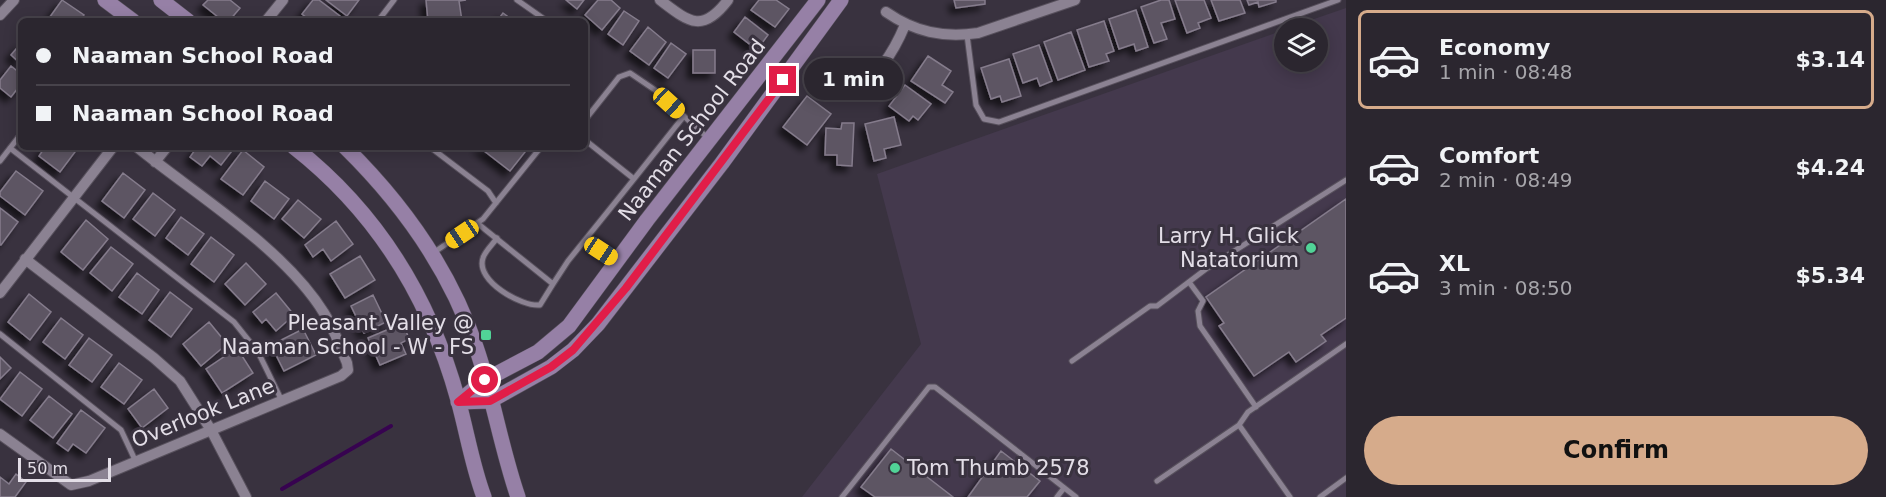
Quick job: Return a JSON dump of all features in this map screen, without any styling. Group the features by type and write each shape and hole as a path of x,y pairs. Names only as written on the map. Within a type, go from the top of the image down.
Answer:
{"main road":[{"path":"105,0 129,18"},
{"path":"161,0 184,18"},
{"name":"Naaman School Road","path":"458,402 485,380 538,351 569,326 818,0"},
{"name":"Naaman School Road","path":"458,402 490,401 551,367 573,350 598,324 722,163 841,0"},
{"path":"297,150 347,195 390,247 415,287 434,326 484,497"},
{"path":"348,150 373,174 432,254 458,304 477,348 518,497"}],"street":[{"path":"0,15 14,0"},
{"path":"268,18 283,0"},
{"path":"660,0 684,19 704,23 715,17 728,0"},
{"path":"886,12 905,25 935,34 967,35 1075,0"},
{"path":"847,91 856,89 870,80 897,44 905,25"},
{"path":"0,293 111,150"},
{"path":"141,150 155,162 164,150"},
{"name":"Overlook Lane","path":"0,434 71,485 89,481 282,401 341,376 348,370 324,313 297,278 260,243 155,162"},
{"path":"25,259 168,369 186,389 211,430 246,497"}],"lane":[{"path":"380,18 394,0"},
{"path":"517,0 543,18"},
{"path":"967,35 979,114 984,119 999,122 1338,0"},
{"path":"588,116 620,77 630,73 711,140"},
{"path":"496,238 482,258 483,269 496,289 530,306 540,305 585,240 684,116"},
{"path":"0,161 18,138"},
{"path":"588,142 634,179"},
{"path":"10,148 234,322 258,352 282,401"},
{"path":"434,150 488,191 496,203"},
{"path":"432,254 477,223 539,150"},
{"path":"1072,361 1150,306 1157,306 1189,282 1346,180"},
{"path":"477,223 553,284"},
{"path":"585,240 617,261"},
{"path":"1189,282 1203,301 1198,311 1200,326 1256,406"},
{"path":"0,334 121,430 135,462"},
{"path":"1157,481 1239,425 1256,406 1346,344"},
{"path":"842,497 929,387 935,387 1076,497"},
{"path":"1239,425 1290,497"},
{"path":"1320,497 1346,478"},
{"path":"1057,497 1064,488"}],"shaded area":[{"name":"Larry H. Glick Natatorium","path":"1346,8 1346,497 802,497 921,344 877,174 1274,34 1274,72 1328,72 1328,18 1317,18"}],"building":[{"path":"62,0 84,15 82,18 49,18"},
{"path":"208,0 230,0 240,8 232,18 219,18 203,5"},
{"path":"313,0 319,0 340,16 338,18 307,18 302,14"},
{"path":"326,0 359,0 347,16"},
{"path":"426,0 466,0 459,1 462,18 428,18"},
{"path":"566,0 584,0 577,9"},
{"path":"598,0 611,0 620,8 602,30 585,15"},
{"path":"759,0 776,0 789,9 775,27 751,10"},
{"path":"954,0 985,0 985,4 956,8"},
{"path":"1161,0 1169,0 1175,19 1161,23 1167,39 1154,43 1141,7"},
{"path":"1175,0 1204,0 1211,18 1198,23 1200,28 1187,33"},
{"path":"1211,0 1240,0 1245,13 1219,21"},
{"path":"1247,0 1276,0 1276,2 1259,7 1258,2 1249,5"},
{"path":"1136,10 1148,47 1136,51 1134,44 1119,49 1109,19"},
{"path":"624,11 639,21 623,45 608,34"},
{"path":"503,13 510,18 499,18"},
{"path":"745,17 768,35 757,50 734,32"},
{"path":"1104,21 1114,51 1106,54 1109,61 1089,67 1077,30"},
{"path":"648,27 666,42 649,65 630,51"},
{"path":"1071,32 1085,70 1058,80 1044,42"},
{"path":"671,43 686,54 668,78 654,68"},
{"path":"1039,45 1052,81 1040,86 1037,78 1023,83 1013,54"},
{"path":"18,47 18,61 11,55"},
{"path":"693,50 715,50 715,73 693,73"},
{"path":"928,56 951,71 942,85 953,92 945,103 911,81"},
{"path":"1009,59 1021,96 1002,102 1000,96 991,99 981,68"},
{"path":"11,66 18,72 18,88 11,97 0,88 0,80"},
{"path":"905,85 931,104 918,120 913,116 909,121 889,106"},
{"path":"807,96 831,114 807,145 783,127"},
{"path":"894,117 901,145 884,149 886,158 874,161 865,124"},
{"path":"842,123 854,123 852,166 837,165 837,155 825,155 826,128 841,129"},
{"path":"43,150 76,150 60,172 39,156"},
{"path":"195,150 233,150 221,165 210,156 202,166 190,157"},
{"path":"243,150 264,167 243,195 221,179"},
{"path":"483,150 527,150 510,171"},
{"path":"16,171 43,191 25,215 0,196 0,192"},
{"path":"123,173 145,190 124,218 102,201"},
{"path":"265,181 289,199 274,219 251,201"},
{"path":"153,193 175,210 155,236 133,219"},
{"name":"Larry H. Glick Natatorium","path":"1346,199 1346,318 1321,335 1326,341 1296,362 1289,352 1254,376 1219,326 1224,323 1206,297"},
{"path":"298,200 321,219 304,238 282,219"},
{"path":"0,208 18,222 1,245 0,245"},
{"path":"181,217 204,234 188,255 166,238"},
{"path":"86,220 108,239 83,270 61,252"},
{"path":"336,221 353,244 331,261 323,249 313,257 305,245"},
{"path":"211,237 234,255 214,282 191,264"},
{"path":"111,247 133,264 112,291 90,273"},
{"path":"360,256 375,280 345,298 330,274"},
{"path":"246,263 266,284 245,305 225,284"},
{"path":"137,273 159,290 142,314 119,297"},
{"path":"170,292 192,309 171,337 149,320"},
{"path":"276,293 294,315 276,331 266,319 262,323 253,312"},
{"path":"29,294 51,312 30,340 8,322"},
{"path":"373,295 386,322 364,333 351,306"},
{"path":"61,318 83,335 65,359 43,342"},
{"path":"209,322 227,344 201,366 183,344"},
{"path":"403,323 409,339 401,343 406,354 380,365 368,338"},
{"path":"303,329 316,355 284,371 271,345"},
{"path":"89,338 112,355 92,382 69,365"},
{"path":"237,348 253,373 222,393 206,369"},
{"path":"0,357 11,368 0,379"},
{"path":"119,363 142,380 124,404 101,387"},
{"path":"20,372 42,389 22,416 0,399"},
{"path":"154,389 168,408 142,428 128,409"},
{"path":"49,396 72,414 53,438 30,420"},
{"path":"81,410 105,428 86,453 73,444 68,451 57,443"},
{"name":"Tom Thumb 2578","path":"891,449 953,497 875,497 861,487"},
{"path":"1001,451 1040,481 1027,497 968,497"},
{"path":"16,474 26,482 15,497 0,497 0,477 9,484"}],"waterway":[{"path":"282,489 391,426"}],"place":[{"name":"Larry H. Glick Natatorium","path":"1311,248"},
{"name":"Pleasant Valley @ Naaman School - W - FS","path":"486,335"},
{"name":"Tom Thumb 2578","path":"895,468"}],"route":[{"path":"485,380 458,402 490,401 504,395 551,367 573,350 598,324 783,80"}]}
